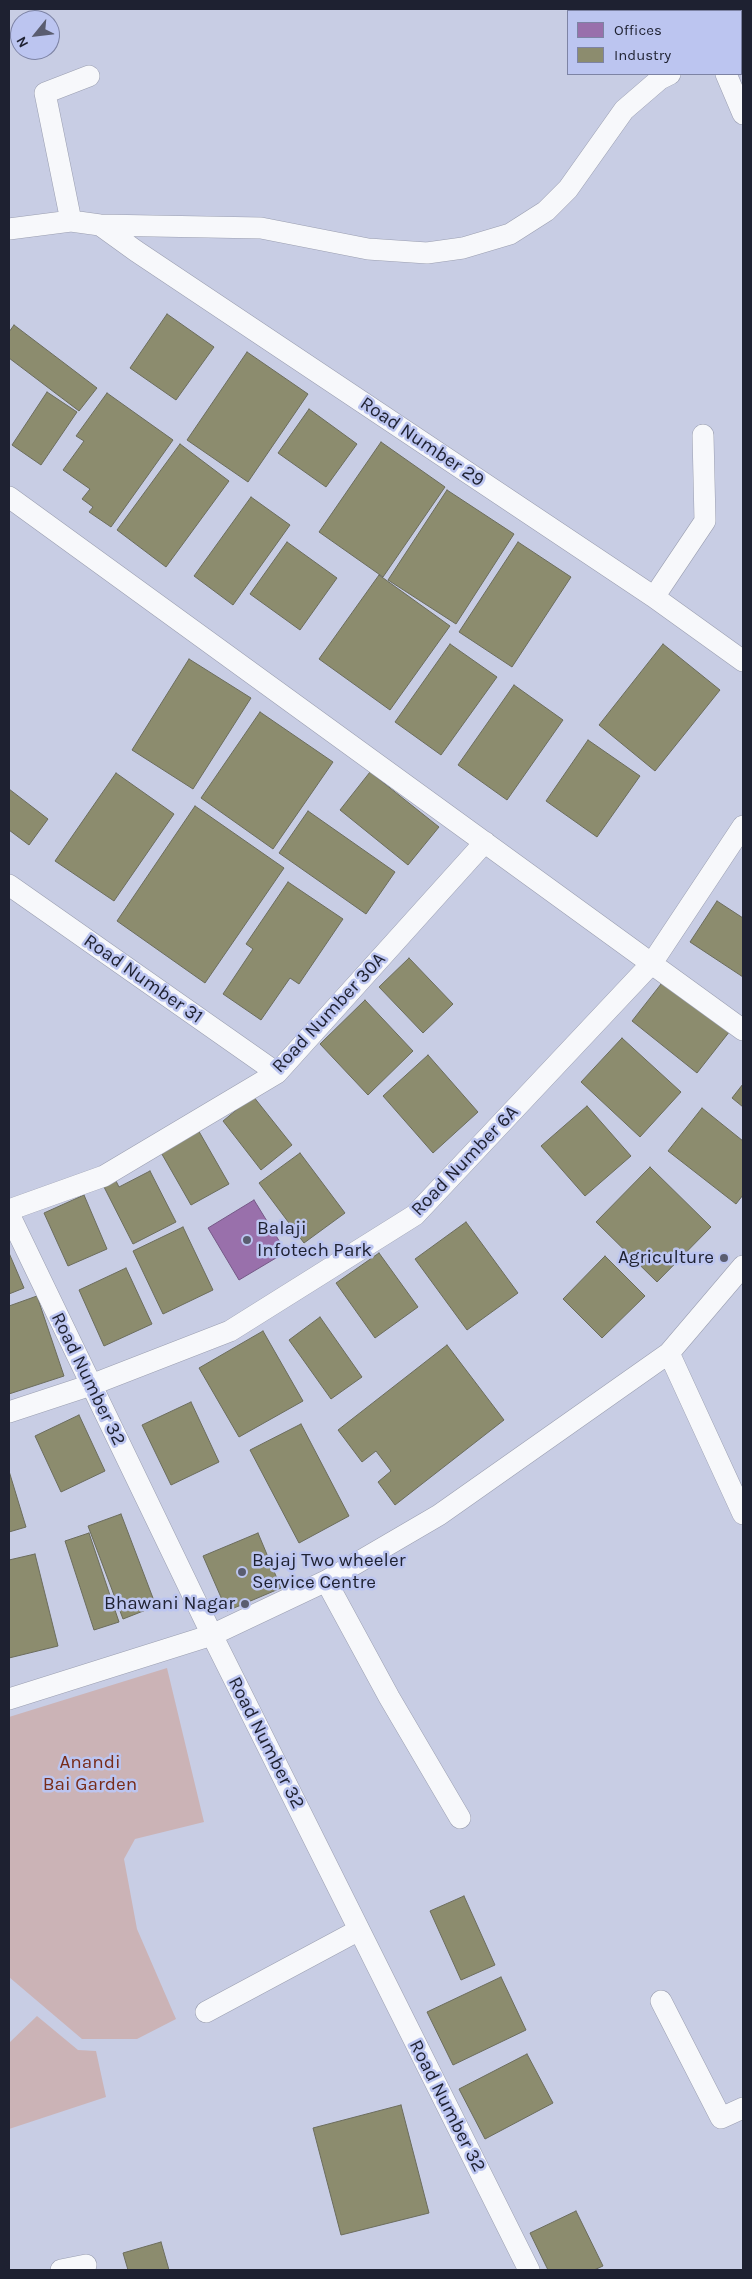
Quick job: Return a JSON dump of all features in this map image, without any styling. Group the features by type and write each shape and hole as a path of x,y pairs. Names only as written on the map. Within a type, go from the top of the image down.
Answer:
{"street":[{"path":"9,229 71,221 100,225 261,228 368,249 427,253 463,248 510,234 546,211 568,189 624,110 660,79 668,75"},
{"path":"726,75 743,114"},
{"path":"71,221 46,93 89,76"},
{"name":"Road Number 29","path":"100,225 144,257 654,597 743,661"},
{"path":"654,597 705,521 703,435"},
{"path":"9,497 743,1030"},
{"name":"Road Number 6A","path":"9,1412 91,1385 230,1331 415,1215 652,963 743,826"},
{"name":"Road Number 30A","path":"9,1210 104,1176 276,1073 486,842"},
{"name":"Road Number 31","path":"9,886 276,1073"},
{"name":"Road Number 32","path":"9,1214 212,1635 529,2270"},
{"path":"9,1699 212,1635 326,1581 439,1515 668,1353 743,1266"},
{"path":"668,1353 743,1514"},
{"path":"326,1581 389,1697 460,1818"},
{"path":"206,2012 359,1930"},
{"path":"661,2001 720,2118 743,2108"},
{"path":"61,2270 86,2264"}],"green space":[{"name":"Anandi Bai Garden","path":"167,1668 204,1822 135,1839 124,1859 137,1929 176,2019 137,2039 82,2039 9,1977 9,1717"},
{"path":"37,2016 78,2050 96,2051 106,2097 9,2129 9,2043"}],"building: Offices":[{"name":"Balaji Infotech Park","path":"254,1200 286,1252 239,1280 208,1228"}],"building: Industry":[{"path":"167,314 214,347 176,400 130,368"},
{"path":"14,325 97,388 79,411 9,358 9,332"},
{"path":"247,352 308,394 248,482 187,440"},
{"path":"47,392 77,412 41,465 12,445"},
{"path":"107,393 173,440 111,527 89,512 93,507 82,499 90,489 63,470 84,441 76,436"},
{"path":"309,409 357,444 326,487 278,453"},
{"path":"381,442 445,487 383,577 319,532"},
{"path":"180,444 229,481 166,567 117,530"},
{"path":"447,490 514,534 456,624 388,580"},
{"path":"251,497 290,525 233,605 194,576"},
{"path":"287,542 337,578 300,630 250,594"},
{"path":"518,542 571,577 512,667 459,632"},
{"path":"379,575 450,626 390,710 319,659"},
{"path":"450,644 497,677 441,755 395,722"},
{"path":"663,644 720,690 655,771 599,725"},
{"path":"189,659 251,698 193,789 132,750"},
{"path":"514,685 563,720 507,800 458,765"},
{"path":"260,712 333,762 273,849 201,798"},
{"path":"588,740 640,776 597,837 546,801"},
{"path":"370,772 439,827 408,865 340,810"},
{"path":"116,773 174,814 114,901 55,861"},
{"path":"9,789 48,819 29,845 9,830"},
{"path":"195,806 284,868 205,983 117,921"},
{"path":"308,811 395,872 366,914 279,853"},
{"path":"288,882 343,919 299,984 290,978 261,1020 223,994 253,949 246,944"},
{"path":"717,901 743,918 743,977 690,942"},
{"path":"409,958 453,1004 423,1033 379,987"},
{"path":"665,979 730,1031 697,1073 632,1021"},
{"path":"365,1000 413,1051 368,1095 320,1044"},
{"path":"622,1038 681,1092 640,1137 581,1082"},
{"path":"428,1055 478,1112 433,1153 383,1096"},
{"path":"743,1084 743,1107 732,1098"},
{"path":"253,1096 292,1145 261,1170 223,1121"},
{"path":"587,1106 631,1156 585,1196 541,1146"},
{"path":"702,1108 743,1141 743,1195 736,1204 668,1151"},
{"path":"197,1128 229,1184 191,1205 159,1149"},
{"path":"300,1153 345,1213 304,1243 259,1183"},
{"path":"650,1167 711,1227 657,1282 596,1222"},
{"path":"150,1171 176,1222 133,1244 103,1185 115,1179 119,1187"},
{"path":"84,1195 107,1249 68,1266 44,1213"},
{"path":"466,1222 518,1293 467,1330 415,1259"},
{"path":"183,1227 213,1290 163,1314 133,1251"},
{"path":"9,1253 24,1288 9,1294"},
{"path":"379,1253 418,1307 375,1338 336,1283"},
{"path":"605,1256 645,1296 602,1338 563,1299"},
{"path":"126,1268 152,1324 104,1346 79,1290"},
{"path":"37,1296 64,1376 9,1394 9,1306"},
{"path":"320,1317 362,1377 331,1399 289,1340"},
{"path":"263,1331 303,1401 239,1437 199,1368"},
{"path":"447,1345 504,1420 395,1505 378,1482 391,1471 376,1451 362,1462 338,1430"},
{"path":"191,1402 219,1462 171,1485 142,1425"},
{"path":"79,1415 105,1471 61,1492 35,1436"},
{"path":"301,1424 349,1516 299,1543 250,1450"},
{"path":"9,1471 26,1527 9,1532"},
{"path":"121,1514 156,1606 123,1619 88,1526"},
{"path":"89,1533 119,1622 94,1630 65,1541"},
{"name":"Bajaj Two wheeler Service Centre","path":"258,1533 281,1588 227,1611 203,1556"},
{"path":"35,1554 58,1646 9,1658 9,1560"},
{"path":"464,1896 495,1965 461,1980 430,1911"},
{"path":"501,1977 526,2030 453,2065 427,2012"},
{"path":"527,2054 553,2103 485,2139 459,2089"},
{"path":"401,2105 429,2213 341,2235 313,2128"},
{"path":"576,2211 603,2266 594,2270 548,2270 530,2233"},
{"path":"161,2242 169,2270 128,2270 123,2253"}],"place":[{"name":"Balaji Infotech Park","path":"247,1240"},
{"name":"Agriculture","path":"724,1258"},
{"name":"Bajaj Two wheeler Service Centre","path":"242,1572"},
{"name":"Bhawani Nagar","path":"245,1604"}]}
